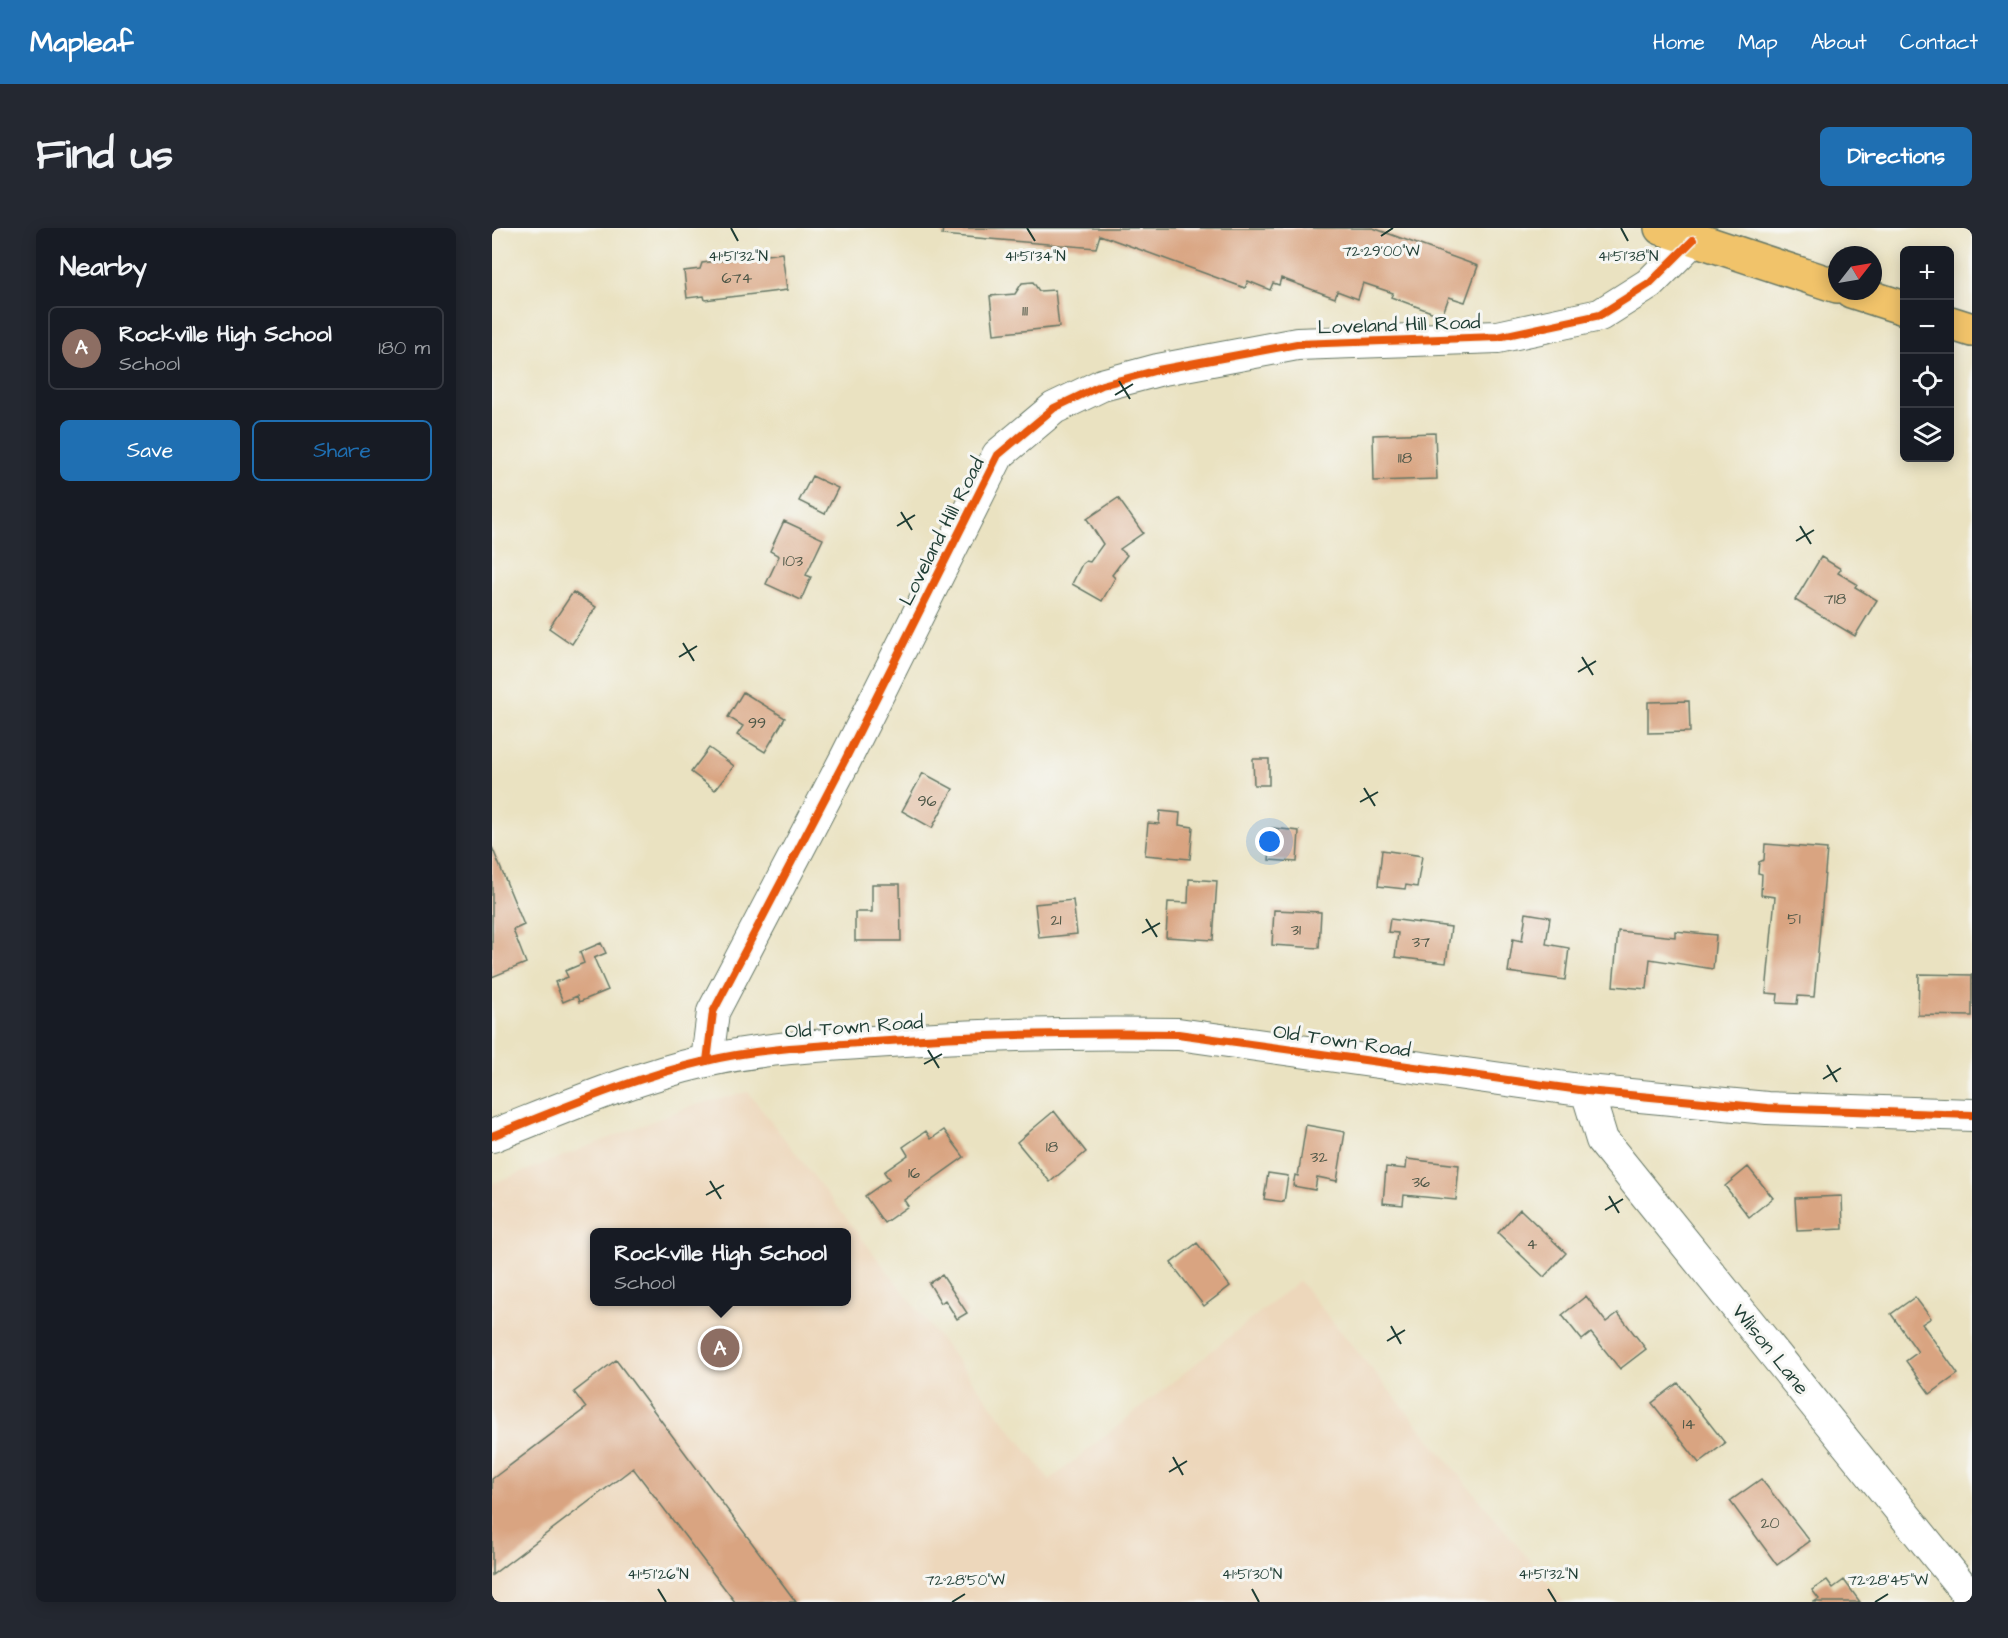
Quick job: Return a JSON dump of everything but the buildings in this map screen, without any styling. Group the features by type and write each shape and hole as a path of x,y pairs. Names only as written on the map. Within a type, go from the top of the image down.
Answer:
{"main road":[{"path":"1661,228 1828,283"},
{"path":"1880,300 1900,306"},
{"path":"1954,324 1972,330"}],"street":[{"name":"Loveland Hill Road","path":"706,1061 713,1012 845,760 998,455 1054,408 1102,385 1158,370 1297,344 1498,337 1600,315 1649,284 1693,240"},
{"name":"Old Town Road","path":"706,1061 775,1048 946,1036 1178,1034 1587,1090 1767,1108 1972,1115"},
{"path":"492,1136 626,1083 706,1061"},
{"name":"Wilson Lane","path":"1587,1090 1602,1140 1972,1599"}],"shaded area":[{"path":"748,1092 1050,1480 1299,1281 1564,1602 492,1602 492,1184 691,1106"}],"cycle path":[{"path":"707,1061 713,1012 845,760 998,455 1054,408 1102,385 1158,370 1297,344 1498,337 1600,315 1649,284 1693,240"},
{"path":"492,1136 624,1085 678,1068 727,1057 768,1050 831,1045 1063,1034 1178,1034 1587,1091 1767,1108 1972,1115"}],"place":[{"name":"Rockville High School","path":"720,1348"}]}
